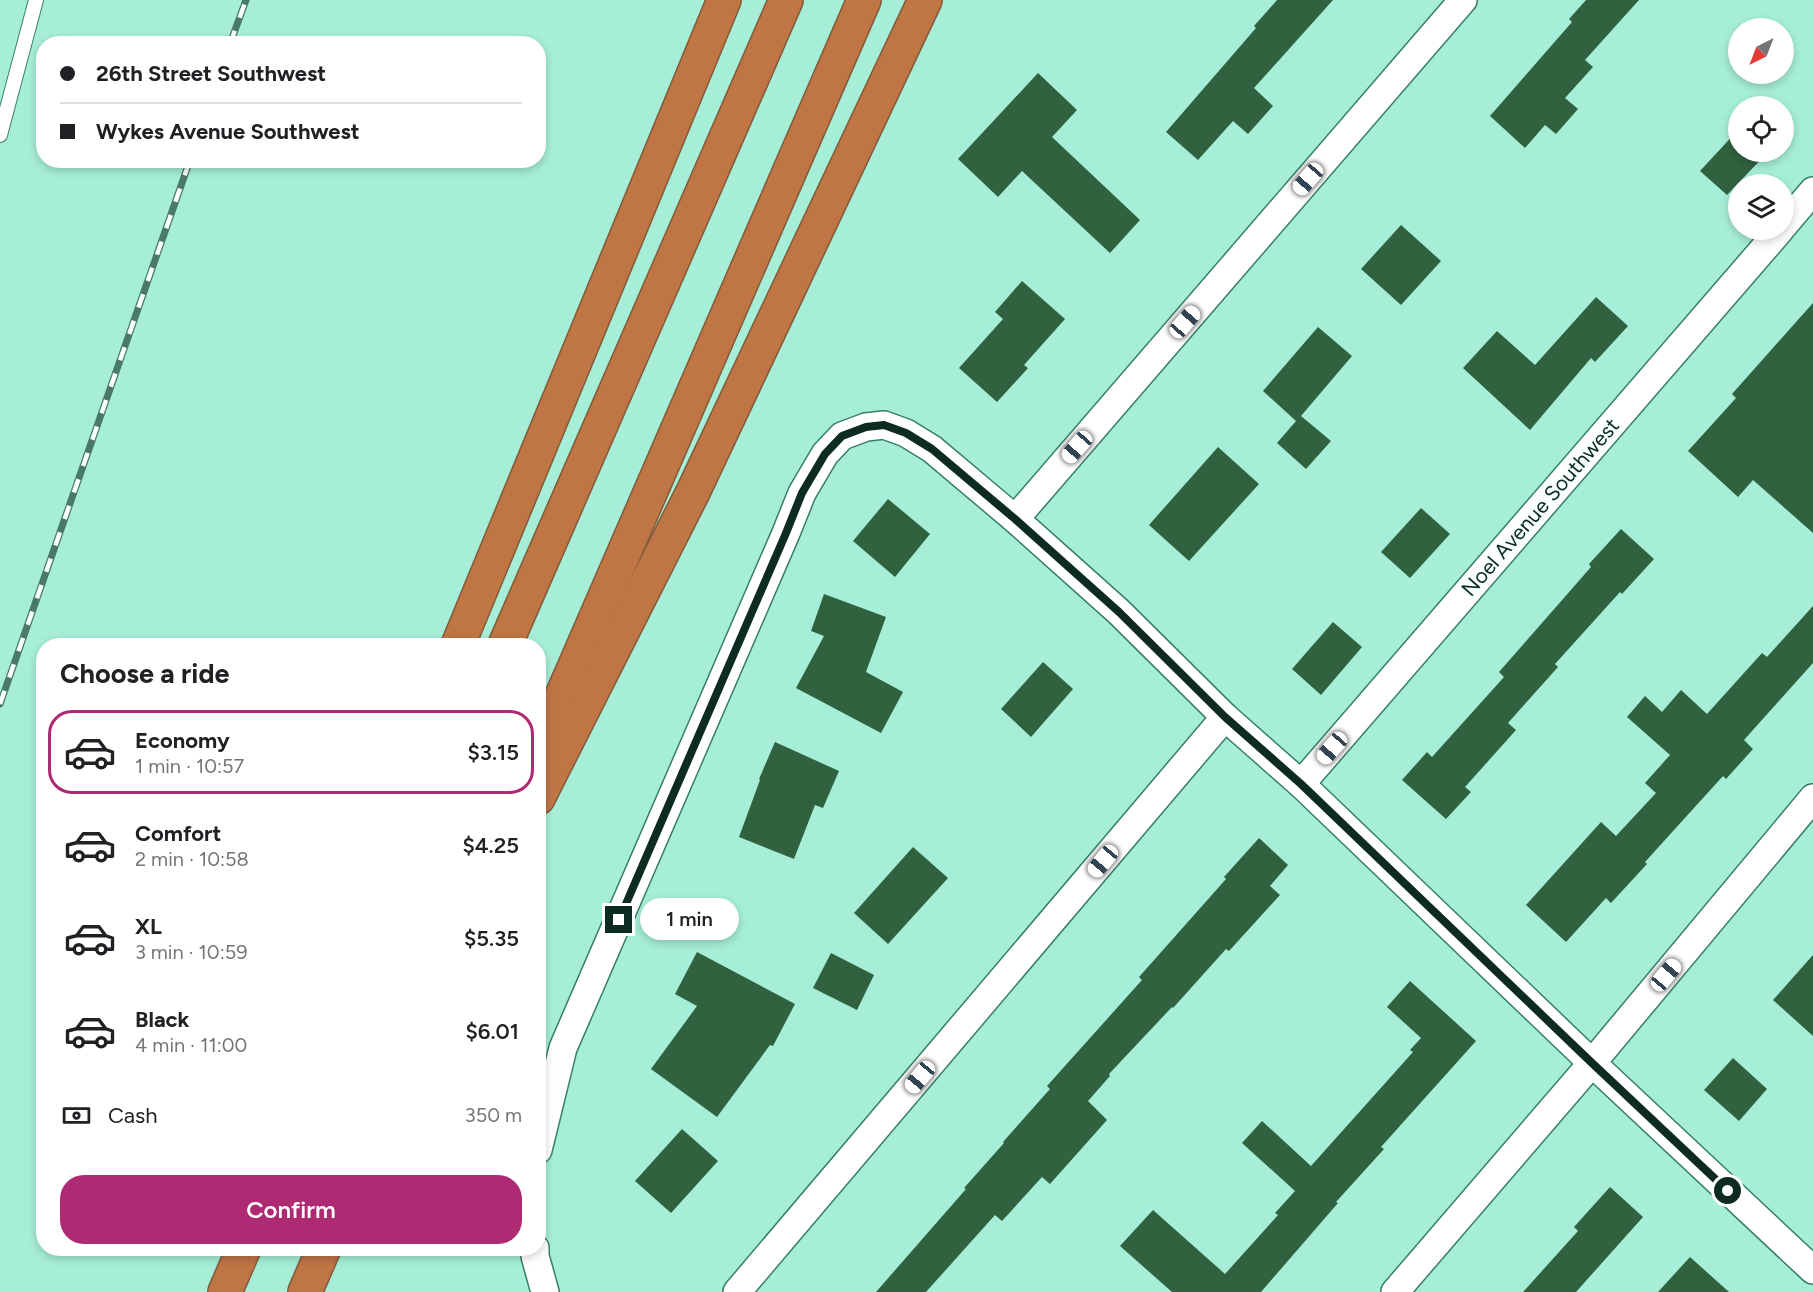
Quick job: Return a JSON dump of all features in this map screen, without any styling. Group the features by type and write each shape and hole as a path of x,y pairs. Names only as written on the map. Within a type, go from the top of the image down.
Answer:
{"highway":[{"path":"461,638 724,0"},
{"path":"508,638 786,0"},
{"path":"546,733 864,0"},
{"path":"546,782 693,492 925,0"},
{"path":"225,1292 241,1256"},
{"path":"305,1292 321,1256"}],"street":[{"path":"1015,519 1463,0"},
{"path":"1794,213 1813,191"},
{"name":"Noel Avenue Southwest","path":"1301,784 1771,240"},
{"path":"546,1117 563,1048 782,544 802,493 825,454 842,436 866,427 884,425 906,433 932,449 1119,612 1225,717 1301,784 1592,1063 1813,1270"},
{"path":"737,1292 1225,717"},
{"path":"1395,1292 1592,1063 1813,798"},
{"path":"535,1256 545,1292"}],"lane":[{"path":"0,135 36,0"}],"building":[{"path":"1277,0 1333,0 1254,88 1273,106 1248,134 1233,121 1198,160 1166,132 1256,28 1254,26"},
{"path":"1586,0 1639,0 1585,60 1593,67 1565,98 1578,109 1556,134 1545,125 1525,148 1490,116 1572,22 1569,19"},
{"path":"1038,73 1077,110 1052,137 1140,220 1110,253 1022,171 998,197 958,159"},
{"path":"1728,141 1728,162 1758,162 1747,174 1728,174 1727,195 1700,171"},
{"path":"1401,225 1441,261 1401,305 1361,269"},
{"path":"1022,281 1065,319 1024,365 1028,368 997,402 959,368 1003,319 995,312"},
{"path":"1596,297 1628,326 1595,362 1591,358 1530,430 1463,368 1497,331 1535,365"},
{"path":"1813,303 1813,533 1753,480 1738,497 1688,451 1736,398 1732,394"},
{"path":"1318,327 1352,356 1301,416 1331,441 1306,469 1277,443 1296,421 1263,391"},
{"path":"1218,447 1259,484 1189,561 1149,525"},
{"path":"888,499 930,534 895,577 853,541"},
{"path":"1421,508 1450,534 1410,578 1381,552"},
{"path":"1621,529 1654,559 1622,594 1620,592 1555,664 1558,667 1508,723 1516,730 1465,787 1471,792 1446,819 1402,780 1427,752 1432,757 1504,677 1499,672 1591,567 1589,564"},
{"path":"824,594 886,617 866,672 903,692 881,733 796,688 824,636 811,631"},
{"path":"1813,606 1813,663 1744,740 1753,749 1726,779 1723,776 1611,903 1606,898 1566,942 1526,905 1601,822 1616,836 1656,793 1645,783 1670,755 1627,717 1645,696 1662,712 1681,690 1707,714 1762,653 1767,657"},
{"path":"1333,622 1362,647 1321,695 1292,669"},
{"path":"1043,662 1073,689 1031,737 1001,709"},
{"path":"775,742 839,771 823,808 815,805 794,859 739,837 759,779"},
{"path":"1259,838 1288,865 1270,886 1280,895 1229,951 1226,949 1109,1074 1110,1076 1088,1101 1107,1120 1050,1184 1042,1177 1002,1221 995,1215 926,1292 876,1292 966,1189 964,1188 1050,1089 1047,1086 1142,980 1139,977 1226,879 1224,877"},
{"path":"913,847 948,878 888,944 854,913"},
{"path":"697,952 795,1004 773,1046 770,1045 717,1117 651,1069 697,1006 675,994"},
{"path":"831,953 874,975 857,1010 813,988"},
{"path":"1813,955 1813,1036 1773,1000"},
{"path":"1410,981 1476,1041 1381,1147 1384,1149 1336,1202 1338,1203 1261,1292 1172,1292 1120,1246 1153,1210 1225,1274 1278,1215 1275,1213 1295,1191 1242,1143 1262,1121 1311,1166 1413,1052 1410,1050 1421,1038 1387,1007"},
{"path":"1733,1058 1767,1089 1739,1121 1704,1090"},
{"path":"682,1129 718,1161 671,1213 635,1181"},
{"path":"1610,1187 1643,1217 1576,1292 1523,1292 1578,1231 1574,1227"},
{"path":"1690,1257 1729,1292 1658,1292"}],"railway":[{"path":"233,36 246,0"},
{"path":"0,704 187,168"}],"route":[{"path":"619,920 802,493 825,454 842,436 866,427 884,425 906,433 932,449 1119,612 1225,717 1301,784 1728,1191"}]}
